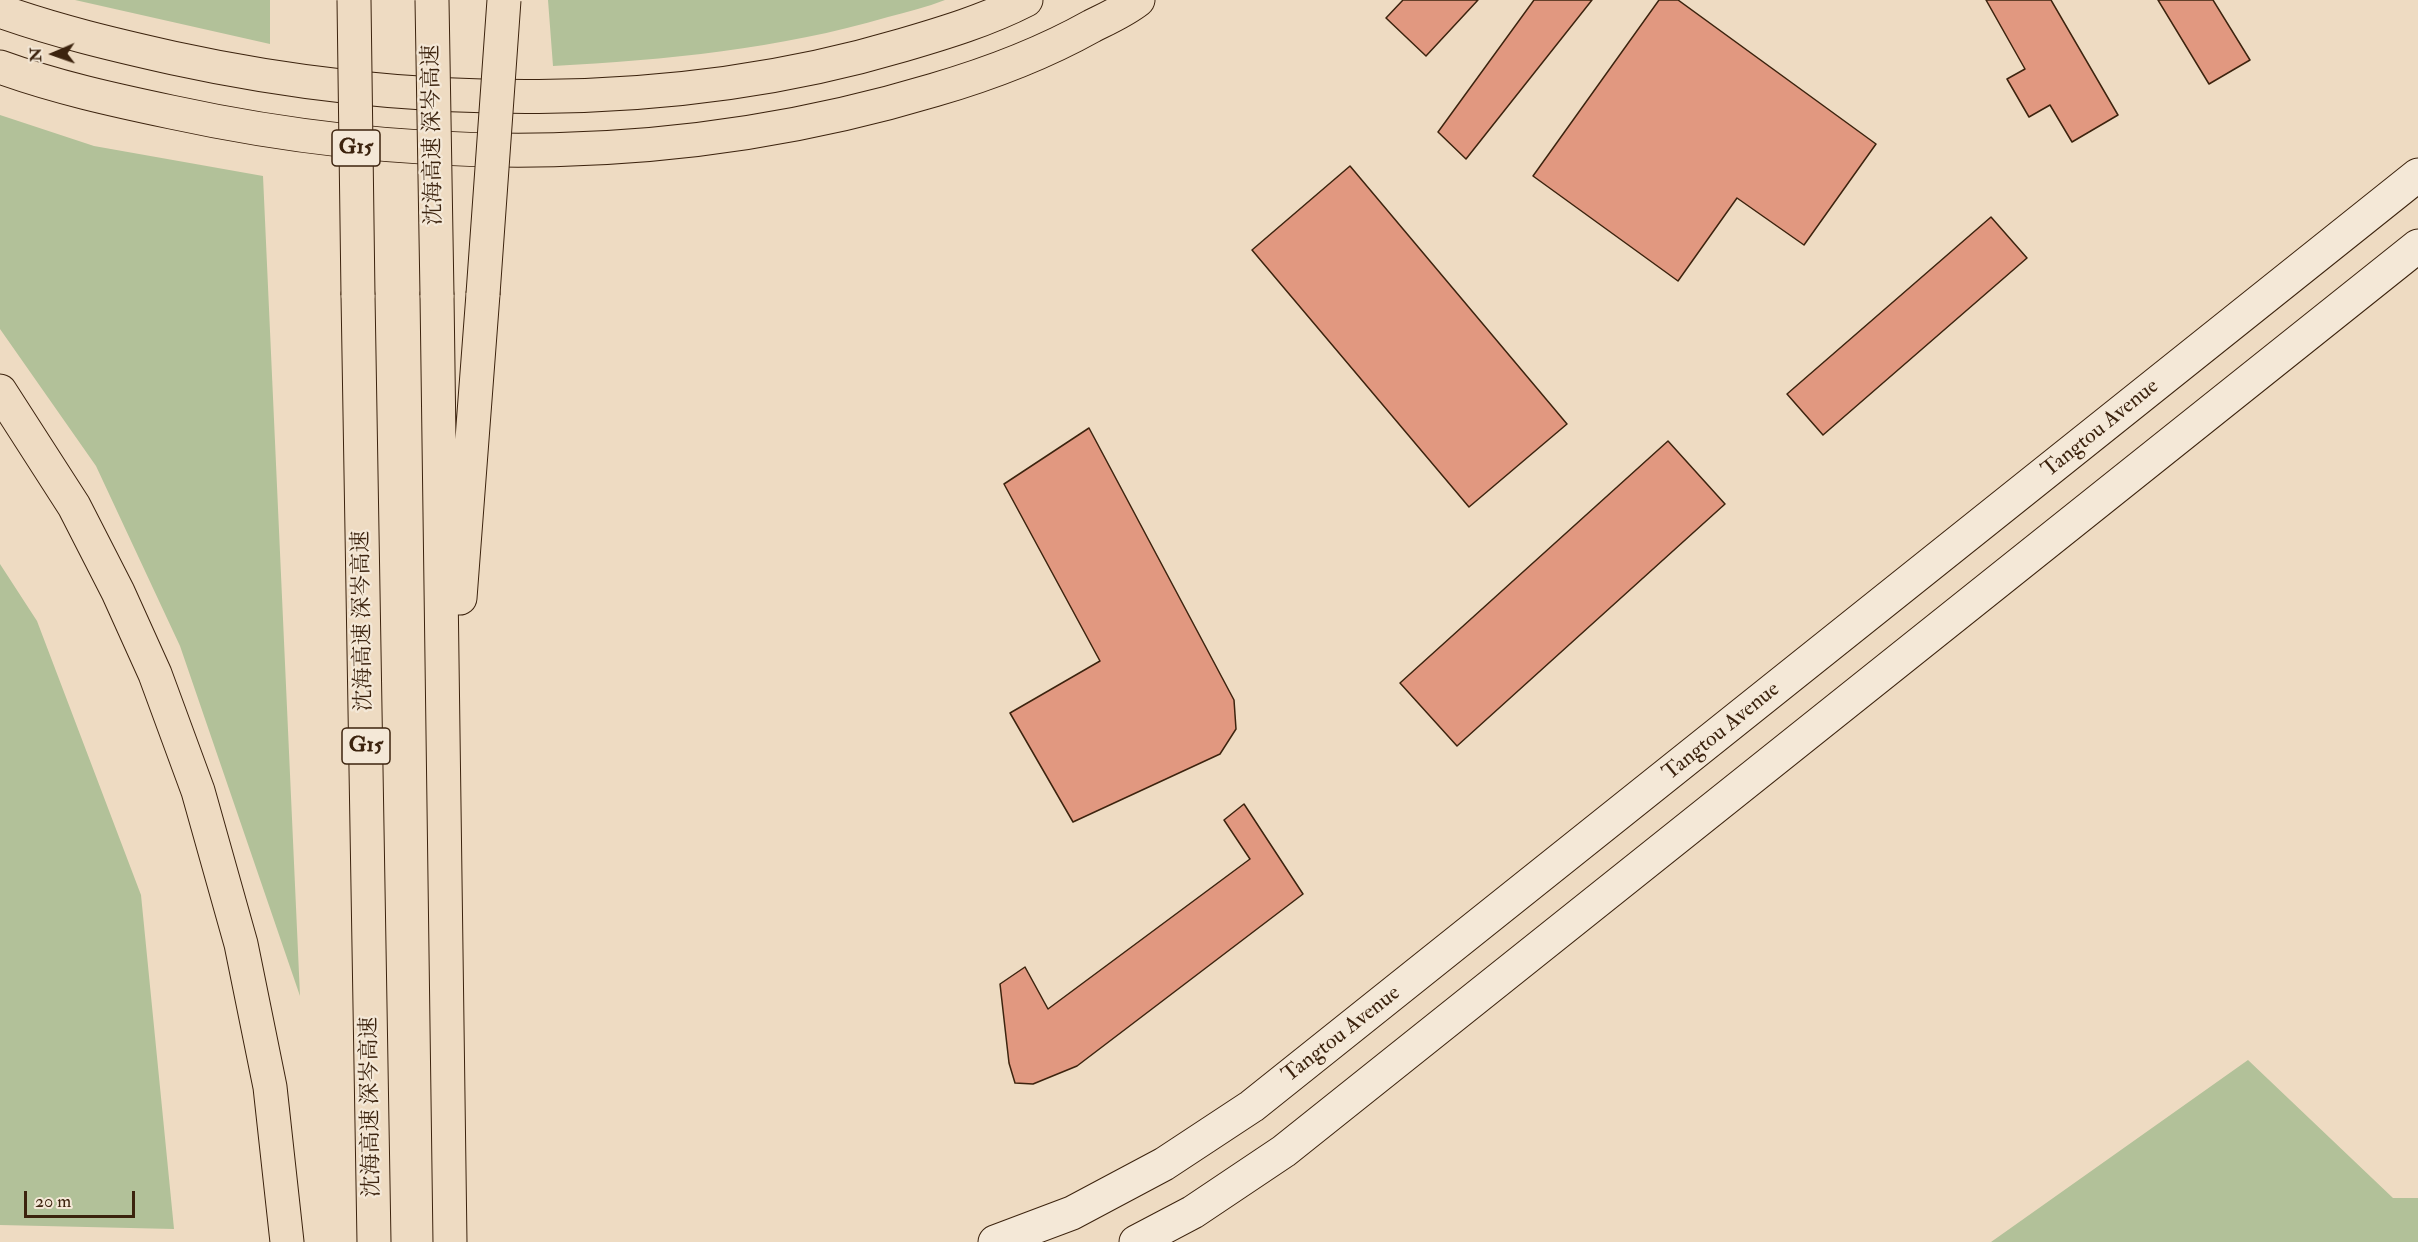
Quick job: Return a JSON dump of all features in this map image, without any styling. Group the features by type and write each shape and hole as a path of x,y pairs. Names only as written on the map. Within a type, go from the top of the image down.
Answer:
{"highway":[{"name":"沈海高速 深岑高速","path":"354,0 374,1242"},
{"name":"沈海高速 深岑高速","path":"432,0 450,1242"},
{"path":"443,815 504,0"},
{"path":"0,11 117,46 248,74 382,90 553,97 643,92 792,73 860,58 948,31 1026,0"},
{"path":"0,67 125,102 248,129 376,144 474,151 651,146 822,120 929,92 974,78 1054,47 1138,0"},
{"path":"0,391 74,506 118,592 154,674 198,791 243,955 270,1087 287,1242"}],"main road":[{"name":"Tangtou Avenue","path":"995,1242 1082,1208 1164,1164 1252,1106 2418,175"},
{"path":"1136,1242 1192,1212 1284,1151 1519,966 2418,246"}],"green space":[{"path":"75,0 270,0 270,44"},
{"path":"548,0 945,0 847,28 764,45 680,56 553,66"},
{"path":"0,115 94,146 263,176 300,996 180,646 96,466 0,329"},
{"path":"0,564 37,621 141,895 174,1229 0,1225"},
{"path":"2248,1060 2393,1198 2418,1198 2418,1242 1991,1242"}],"building":[{"path":"1403,0 1478,0 1426,56 1386,18"},
{"path":"1534,0 1592,0 1466,159 1438,132"},
{"path":"1659,0 1678,0 1876,144 1804,245 1737,198 1678,281 1533,176"},
{"path":"1986,0 2051,0 2118,115 2072,142 2050,105 2029,117 2007,79 2025,69"},
{"path":"2158,0 2213,0 2250,60 2209,84"},
{"path":"1350,166 1567,424 1469,507 1252,250"},
{"path":"1991,217 2027,258 1823,435 1787,394"},
{"path":"1089,428 1234,700 1236,729 1220,754 1073,822 1010,713 1100,661 1004,484"},
{"path":"1668,441 1725,504 1457,746 1400,683"},
{"path":"1244,804 1303,894 1077,1066 1033,1084 1015,1083 1009,1063 1000,984 1025,967 1048,1009 1250,859 1224,820"}]}
